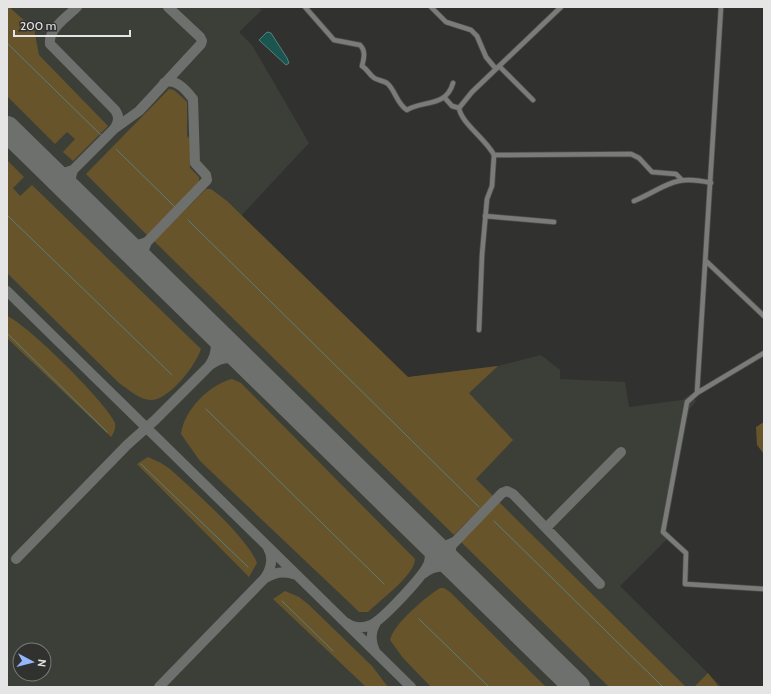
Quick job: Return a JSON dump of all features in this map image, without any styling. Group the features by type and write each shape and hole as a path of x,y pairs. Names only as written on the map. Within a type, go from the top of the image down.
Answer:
{"street":[{"path":"305,7 334,40 360,45 363,48 364,56 362,66 370,71 373,78 386,82 394,92 398,101 407,110 412,107 434,102 444,97 451,91 453,83"},
{"path":"431,7 446,22 471,30 477,36 486,57 533,100"},
{"path":"459,108 472,92 561,7"},
{"path":"697,393 721,7"},
{"path":"444,97 452,106 459,108 468,124 494,155 492,186 487,199 485,216 479,330"},
{"path":"494,155 632,154 639,158 652,172 676,174 682,180"},
{"path":"634,201 665,185 682,180 695,179 711,183"},
{"path":"485,216 554,222"},
{"path":"706,262 764,316"},
{"path":"764,353 697,393 687,402 663,532 686,553 686,584 764,589"}],"shaded area":[{"path":"7,7 258,7 262,10 239,32 252,45 309,143 241,216 408,377 498,366 541,355 560,370 560,379 625,382 629,407 682,400 691,394 696,401 689,410 666,529 671,535 620,586 722,687 7,687"},
{"path":"7,7 9,7 34,29 39,55 108,126 73,161 63,152 75,139 67,132 55,144 7,96"},
{"path":"169,89 174,90 187,102 187,136 191,140 190,168 199,177 199,183 147,235 86,174"},
{"path":"7,160 24,177 13,188 20,196 32,185 201,349 194,364 188,372 167,394 152,400 143,399 119,383 7,273"},
{"path":"206,189 211,189 227,201 408,377 498,366 469,393 513,440 476,479 493,496 454,535 154,241"},
{"path":"7,316 17,322 48,348 98,399 115,423 111,437 7,338"},
{"path":"232,379 241,383 415,559 409,572 403,580 368,612 359,612 200,461 181,434 187,416 199,400 215,387"},
{"path":"764,422 764,454 757,445 756,427"},
{"path":"148,457 170,469 218,514 243,541 257,563 249,577 137,464"},
{"path":"499,502 686,687 609,687 461,542"},
{"path":"440,588 444,588 450,592 546,687 431,687 403,658 390,640 393,633 404,618"},
{"path":"285,591 299,597 308,604 372,666 388,687 366,687 273,599"},
{"path":"708,673 719,687 694,687"}],"water":[{"path":"267,32 271,33 287,58 289,63 286,65 259,40"}],"waterway":[{"path":"7,43 102,136"},
{"path":"116,149 176,208"},
{"path":"7,215 172,375"},
{"path":"188,220 479,507"},
{"path":"7,333 107,432"},
{"path":"206,409 384,584"},
{"path":"141,464 248,567"},
{"path":"494,521 663,687"},
{"path":"282,601 333,651"},
{"path":"419,619 489,687"}],"taxiway":[{"path":"77,7 55,28 50,39 50,44 115,110 118,115 118,120 114,129"},
{"path":"49,170 60,174 73,170 114,129 139,111 201,44 202,41 200,37 168,7"},
{"path":"123,242 135,246 147,242 207,180 206,175 195,163 193,99 176,83 164,83"},
{"path":"73,170 69,184 74,194"},
{"path":"147,242 142,254 147,265"},
{"path":"7,291 411,687"},
{"path":"16,559 127,445 155,420 209,366 214,356 216,346 214,336 209,326"},
{"path":"210,365 221,359 231,358 241,361 251,367"},
{"path":"546,528 621,452"},
{"path":"454,566 449,556 452,545 502,493 507,491 513,494 600,584"},
{"path":"347,623 359,627 371,625 384,615 412,586 429,562 429,549 423,536"},
{"path":"432,544 443,547 454,542"},
{"path":"159,687 264,579 271,564 271,556 268,548"},
{"path":"423,574 432,568 437,567 452,568 461,573"},
{"path":"264,579 279,572 296,575"},
{"path":"375,651 372,643 372,636 373,628 377,621"}],"runway":[{"path":"7,129 577,687"}]}
